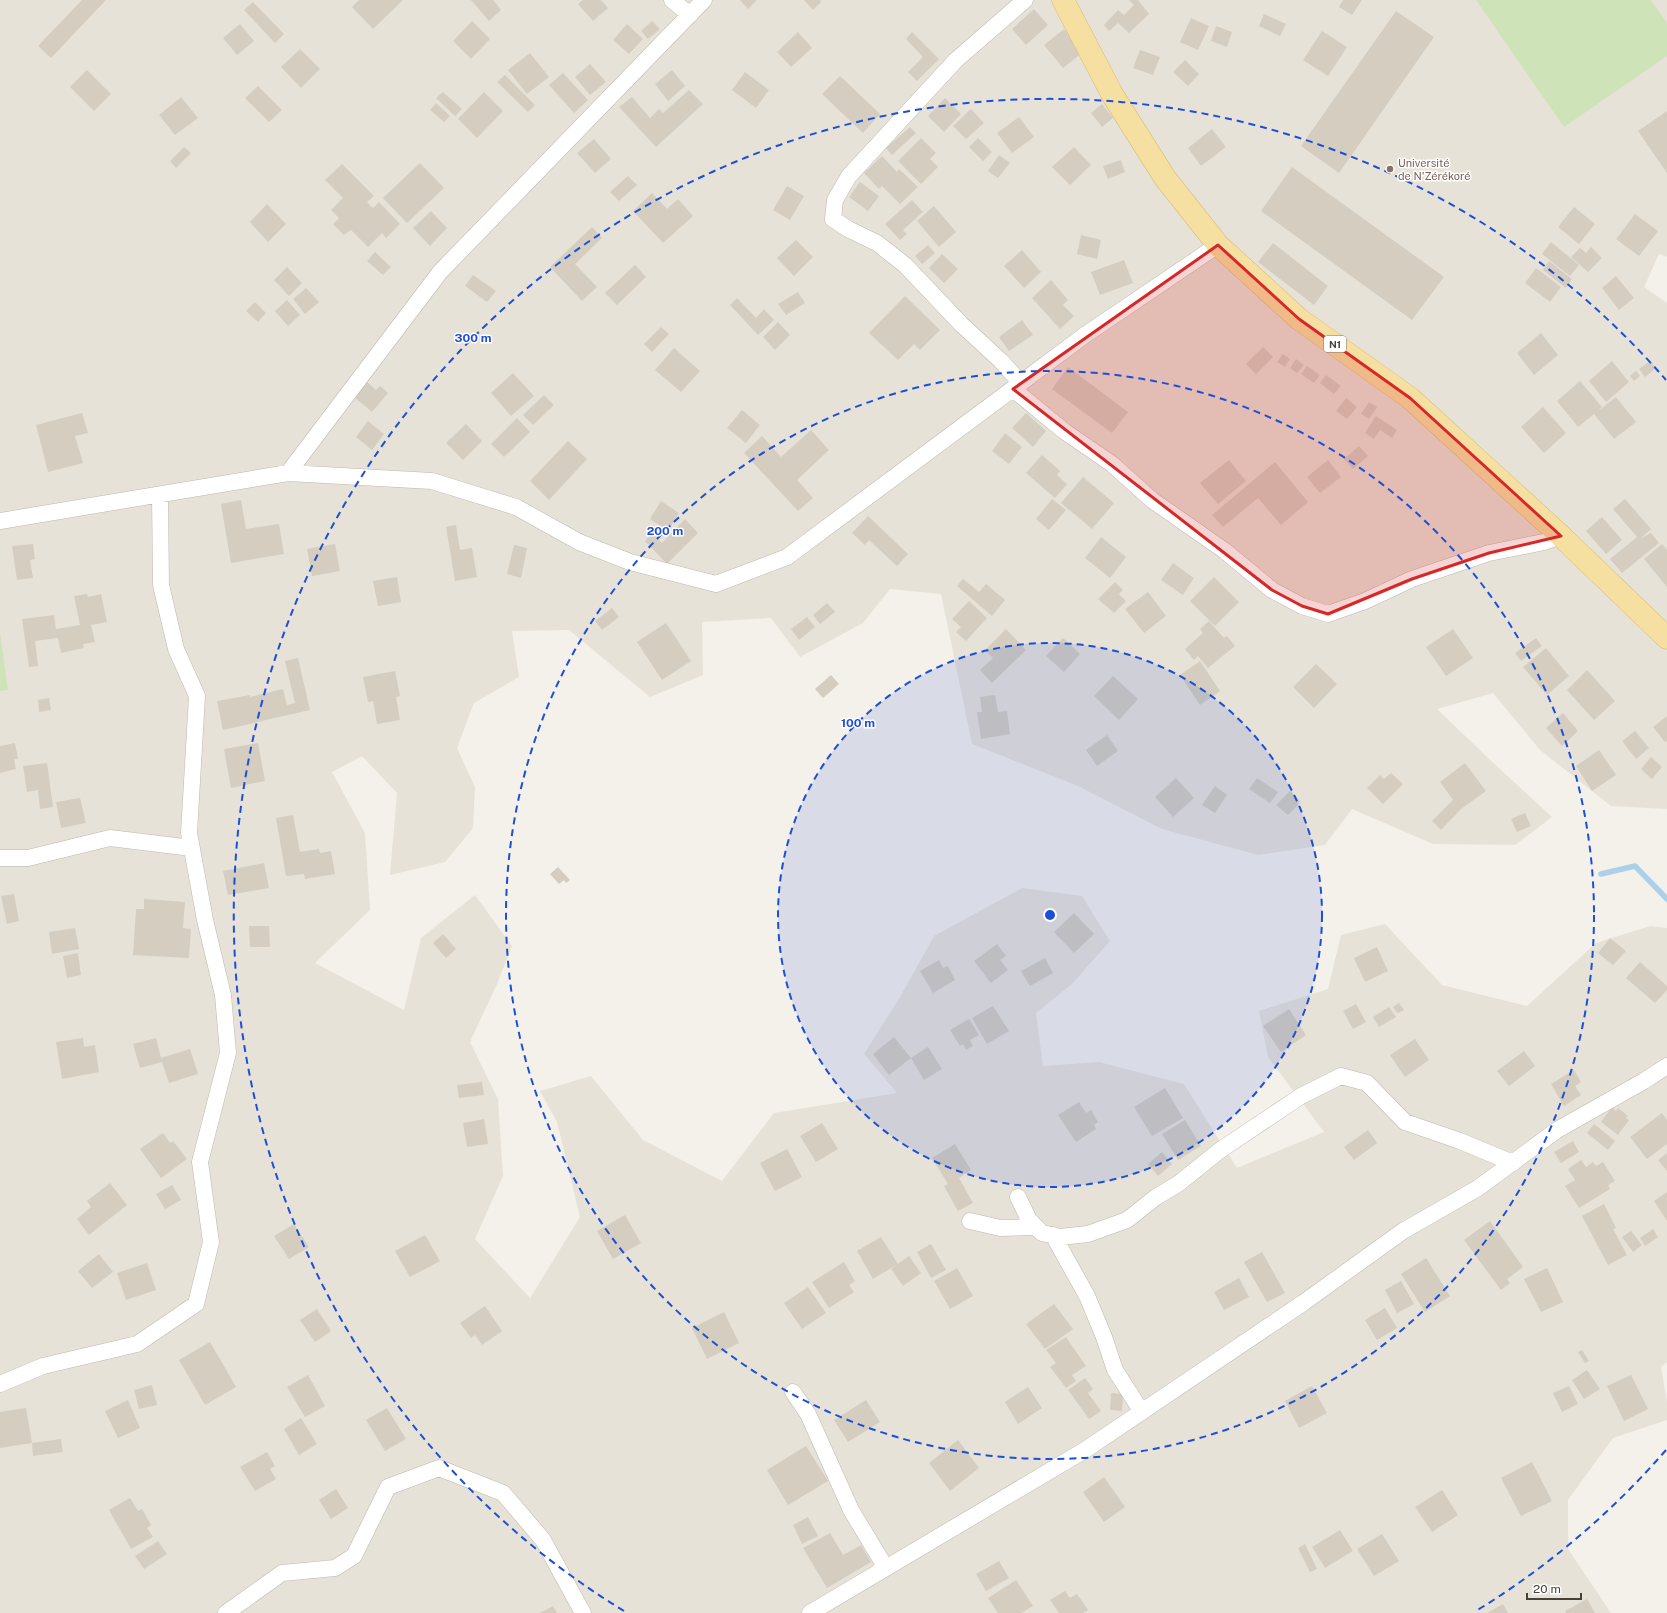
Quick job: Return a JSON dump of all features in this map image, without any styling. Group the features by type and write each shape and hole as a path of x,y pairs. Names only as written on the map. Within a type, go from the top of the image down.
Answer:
{"main road":[{"name":"N1","path":"1063,0 1112,94 1165,178 1218,245 1299,318 1410,398 1561,536 1667,638"}],"street":[{"path":"672,0 690,15"},
{"path":"288,473 440,272 704,0"},
{"path":"1025,0 956,60 849,176 835,200 833,219 848,229 877,243 905,265 961,324 1001,361 1017,386 1064,431 1112,464 1152,500 1225,551 1272,590 1302,606 1328,614 1365,600 1412,579 1482,556 1561,536"},
{"path":"0,521 288,473 432,481 516,507 579,542 630,562 716,584 787,557 1085,335 1218,245"},
{"path":"0,1384 43,1366 137,1344 196,1304 211,1242 200,1162 228,1053 223,994 205,920 189,833 197,696 176,649 161,585 160,495"},
{"path":"0,858 28,858 110,838 192,848"},
{"path":"810,1613 1085,1450 1303,1303 1403,1230 1478,1188 1557,1130 1644,1081 1667,1066"},
{"path":"1018,1197 1029,1220 1042,1233 1060,1237 1088,1234 1127,1220 1156,1197 1178,1184 1219,1151 1301,1096 1341,1076 1367,1083 1405,1122 1460,1141 1513,1163"},
{"path":"970,1221 1000,1228 1036,1227"},
{"path":"1053,1235 1087,1296 1104,1337 1115,1370 1142,1412"},
{"path":"793,1392 808,1414 851,1510 886,1568"},
{"path":"226,1613 282,1574 335,1568 354,1556 388,1487 439,1468 503,1493 543,1540 583,1613"}],"highlighted area":[{"path":"1218,245 1299,319 1410,398 1561,536 1489,553 1412,579 1328,614 1302,606 1272,590 1013,389"}],"shaded area":[{"path":"0,0 1667,0 1667,257 1659,254 1644,287 1667,303 1667,809 1611,806 1540,750 1493,693 1437,709 1552,817 1515,845 1433,844 1352,809 1325,845 1258,855 1162,829 1078,786 972,744 941,594 890,589 863,623 800,657 771,618 702,622 703,675 650,697 569,630 512,631 519,677 474,703 457,748 475,787 473,828 445,862 390,875 397,793 362,756 332,772 365,833 370,910 315,963 404,1010 421,938 475,895 512,946 497,984 470,1042 498,1099 503,1176 475,1239 530,1298 580,1217 557,1122 540,1091 591,1076 643,1140 722,1181 774,1113 897,1093 864,1054 900,997 934,936 1022,888 1082,896 1110,941 1072,984 1036,1013 1043,1066 1099,1062 1184,1084 1237,1168 1324,1132 1268,1057 1259,1011 1328,989 1341,935 1385,924 1442,985 1527,1006 1596,943 1650,926 1667,928 1667,1362 1661,1367 1667,1402 1667,1420 1613,1438 1568,1500 1568,1549 1611,1613 0,1613"}],"green space":[{"path":"1476,0 1651,0 1667,23 1667,56 1564,127"},
{"path":"0,633 8,690 0,691"}],"building":[{"path":"82,0 106,0 51,58 38,46"},
{"path":"359,0 403,0 373,29 352,7"},
{"path":"471,0 493,0 501,10 489,21"},
{"path":"583,0 601,0 608,8 593,21 578,4"},
{"path":"740,0 757,0 748,9"},
{"path":"804,0 820,0 821,2 813,10"},
{"path":"1129,0 1138,0 1149,14 1129,33 1118,23 1109,31 1104,25 1118,10 1124,15 1134,5"},
{"path":"1343,0 1362,0 1352,15 1339,7"},
{"path":"253,2 284,34 275,43 244,10"},
{"path":"1034,9 1048,25 1026,45 1012,29"},
{"path":"1396,11 1434,37 1339,173 1301,146"},
{"path":"1264,14 1286,24 1280,36 1259,26"},
{"path":"1191,18 1209,26 1198,50 1180,42"},
{"path":"472,21 490,39 471,59 453,41"},
{"path":"652,21 660,29 648,39 641,31"},
{"path":"240,24 254,41 237,55 223,38"},
{"path":"627,24 643,39 629,54 613,40"},
{"path":"1216,26 1232,32 1227,47 1211,41"},
{"path":"1064,29 1083,52 1063,68 1044,45"},
{"path":"1322,31 1347,47 1328,76 1303,60"},
{"path":"798,32 812,48 791,67 777,52"},
{"path":"912,32 939,59 917,81 908,72 923,57 906,39"},
{"path":"300,49 320,69 301,88 281,67"},
{"path":"1140,50 1160,57 1153,75 1133,68"},
{"path":"530,53 549,77 527,94 508,70"},
{"path":"1185,60 1199,74 1188,86 1173,72"},
{"path":"590,64 606,82 590,95 575,77"},
{"path":"87,70 111,94 94,111 70,87"},
{"path":"672,70 685,86 668,101 655,84"},
{"path":"745,72 769,90 756,108 732,90"},
{"path":"563,73 588,100 574,113 549,85"},
{"path":"505,75 535,105 528,112 497,82"},
{"path":"840,76 880,114 863,133 822,94"},
{"path":"258,86 282,110 269,122 245,98"},
{"path":"689,90 703,104 656,147 619,107 632,97 650,118 659,109 663,113"},
{"path":"443,92 462,109 455,116 436,98"},
{"path":"484,92 503,111 477,138 458,119"},
{"path":"181,97 198,118 175,135 159,115"},
{"path":"945,98 961,114 944,132 928,116"},
{"path":"436,103 450,116 444,122 430,110"},
{"path":"1102,104 1113,118 1102,127 1091,113"},
{"path":"971,109 984,123 966,139 953,126"},
{"path":"1667,111 1667,173 1638,131"},
{"path":"1019,117 1034,137 1012,153 997,133"},
{"path":"910,127 916,133 892,155 886,148"},
{"path":"1212,129 1226,147 1201,166 1188,148"},
{"path":"921,138 936,153 930,159 938,167 921,184 898,161"},
{"path":"978,138 992,152 983,161 969,147"},
{"path":"594,139 611,159 595,173 577,153"},
{"path":"184,147 191,153 176,168 170,161"},
{"path":"1074,147 1091,165 1070,185 1052,167"},
{"path":"999,155 1010,163 998,178 988,171"},
{"path":"882,156 897,172 899,169 918,187 900,204 882,186 879,189 864,173"},
{"path":"1121,160 1125,172 1108,179 1103,166"},
{"path":"420,163 444,188 407,223 383,198"},
{"path":"342,164 374,196 367,202 373,208 379,202 400,224 386,238 382,233 368,247 351,230 344,235 333,224 339,218 331,210 343,198 325,180"},
{"path":"1292,167 1444,277 1412,320 1261,211"},
{"path":"628,176 637,185 619,201 610,192"},
{"path":"860,182 879,196 868,211 849,197"},
{"path":"787,186 804,196 790,220 773,210"},
{"path":"652,193 667,209 678,199 693,216 663,243 633,211"},
{"path":"912,200 923,212 903,230 907,234 900,240 885,224"},
{"path":"267,204 286,224 268,242 250,222"},
{"path":"934,206 956,232 939,247 917,221"},
{"path":"1574,207 1595,224 1579,244 1558,227"},
{"path":"431,211 447,228 430,246 413,228"},
{"path":"1635,214 1658,231 1639,256 1616,239"},
{"path":"592,227 602,238 575,264 597,287 582,301 550,267"},
{"path":"1081,235 1101,240 1097,259 1077,254"},
{"path":"796,240 813,257 794,276 777,258"},
{"path":"1551,242 1579,265 1570,276 1542,254"},
{"path":"1273,243 1328,286 1314,305 1258,262"},
{"path":"928,245 935,253 922,264 915,256"},
{"path":"1591,247 1602,258 1588,272 1571,257 1580,248 1586,253"},
{"path":"1022,250 1041,272 1024,288 1004,266"},
{"path":"375,252 391,267 383,275 367,261"},
{"path":"942,254 958,269 944,283 929,268"},
{"path":"1124,260 1133,283 1100,295 1091,272"},
{"path":"1549,261 1572,279 1566,288 1543,270"},
{"path":"635,265 646,277 617,305 605,293"},
{"path":"287,267 302,283 289,296 274,280"},
{"path":"1536,268 1561,287 1550,302 1525,283"},
{"path":"473,275 496,291 487,302 465,286"},
{"path":"1616,276 1634,298 1619,310 1602,288"},
{"path":"1051,280 1068,300 1063,305 1074,316 1060,329 1032,298"},
{"path":"306,288 319,302 305,314 293,299"},
{"path":"798,292 805,303 786,315 778,304"},
{"path":"905,296 940,330 920,350 914,344 898,360 869,333"},
{"path":"737,298 756,318 764,309 774,320 758,335 730,305"},
{"path":"287,300 300,315 288,326 275,311"},
{"path":"255,302 266,313 258,322 246,311"},
{"path":"1022,320 1033,335 1009,351 999,337"},
{"path":"778,322 790,335 775,350 763,337"},
{"path":"661,327 669,334 652,352 644,344"},
{"path":"1541,333 1558,355 1534,375 1517,353"},
{"path":"1263,347 1273,357 1256,374 1246,364"},
{"path":"674,348 700,371 681,392 655,370"},
{"path":"1283,354 1290,359 1285,367 1277,362"},
{"path":"1296,359 1304,365 1297,373 1290,368"},
{"path":"1612,361 1629,382 1606,402 1589,381"},
{"path":"1650,361 1656,368 1645,377 1639,369"},
{"path":"1307,366 1320,375 1314,383 1301,374"},
{"path":"1068,367 1128,412 1112,433 1052,389"},
{"path":"1636,371 1640,376 1634,381 1630,376"},
{"path":"513,373 534,396 511,416 491,393"},
{"path":"1326,375 1341,386 1334,394 1320,383"},
{"path":"1580,381 1602,407 1597,412 1616,397 1636,422 1614,439 1594,414 1578,427 1557,401"},
{"path":"367,382 376,390 380,386 388,393 372,412 354,397"},
{"path":"544,395 554,405 533,425 523,415"},
{"path":"1346,398 1357,407 1347,419 1336,411"},
{"path":"1369,402 1377,407 1369,419 1361,414"},
{"path":"1543,407 1566,433 1544,453 1521,427"},
{"path":"742,410 760,425 746,443 727,428"},
{"path":"82,413 88,433 75,436 83,463 48,472 36,425"},
{"path":"1026,413 1046,431 1033,447 1012,428"},
{"path":"1376,416 1397,430 1392,438 1380,430 1374,439 1365,433"},
{"path":"517,418 530,432 504,457 491,444"},
{"path":"368,421 384,434 372,450 356,437"},
{"path":"466,424 482,441 463,460 446,443"},
{"path":"811,430 829,450 797,480 813,498 798,511 744,453 762,436 781,457"},
{"path":"1005,433 1022,447 1009,464 992,451"},
{"path":"568,441 587,459 549,500 530,481"},
{"path":"1359,446 1368,456 1353,469 1344,459"},
{"path":"1042,455 1060,471 1057,475 1067,484 1055,498 1026,473"},
{"path":"1229,460 1246,481 1218,504 1200,483"},
{"path":"1328,460 1341,477 1320,493 1307,477"},
{"path":"1275,462 1308,502 1281,525 1258,498 1223,527 1212,515"},
{"path":"1083,477 1114,503 1092,529 1061,503"},
{"path":"1052,499 1066,510 1049,530 1036,519"},
{"path":"1625,499 1651,529 1641,538 1651,533 1659,543 1622,573 1610,559 1637,537 1613,509"},
{"path":"241,500 246,529 279,524 284,554 231,563 221,504"},
{"path":"661,501 679,513 668,531 650,519"},
{"path":"868,516 908,554 897,566 869,540 865,545 852,533"},
{"path":"1602,517 1622,540 1606,554 1586,531"},
{"path":"685,519 698,533 667,564 645,541 652,533 662,543"},
{"path":"456,525 460,550 472,548 477,577 455,581 446,527"},
{"path":"1101,537 1126,557 1110,578 1085,558"},
{"path":"33,544 35,559 30,560 33,578 17,580 12,546"},
{"path":"335,544 340,571 312,576 307,549"},
{"path":"1662,544 1667,550 1667,587 1644,559"},
{"path":"514,545 527,548 521,578 507,574"},
{"path":"1173,563 1194,578 1183,595 1161,580"},
{"path":"397,577 401,602 378,606 373,581"},
{"path":"1214,577 1239,602 1215,626 1190,601"},
{"path":"963,579 979,592 986,584 1005,600 992,616 957,586"},
{"path":"1115,582 1123,590 1119,594 1126,601 1114,613 1098,599"},
{"path":"1148,592 1166,616 1144,633 1125,609"},
{"path":"87,594 88,597 101,594 107,622 91,625 95,642 83,644 84,648 61,653 58,638 35,641 38,666 29,667 22,619 54,615 56,629 80,625 74,596"},
{"path":"969,601 987,618 966,641 956,632 961,627 952,619"},
{"path":"827,603 835,612 820,624 813,615"},
{"path":"612,608 619,617 602,630 595,621"},
{"path":"807,617 815,627 799,640 791,629"},
{"path":"1209,621 1224,638 1227,636 1235,646 1208,668 1198,656 1194,660 1185,649 1203,633 1200,629"},
{"path":"666,623 691,661 662,680 637,642"},
{"path":"1006,629 1026,650 992,683 980,670 993,658 985,650"},
{"path":"1453,629 1473,658 1446,676 1426,647"},
{"path":"1063,638 1080,654 1064,672 1046,656"},
{"path":"1536,638 1542,646 1521,661 1515,653"},
{"path":"1546,648 1569,676 1547,695 1523,667"},
{"path":"298,658 310,710 223,730 217,701 250,695 250,697 283,689 287,705 295,703 285,661"},
{"path":"1200,661 1220,691 1200,705 1180,675"},
{"path":"1316,664 1337,684 1314,708 1293,687"},
{"path":"1587,670 1615,701 1594,720 1567,690"},
{"path":"395,671 400,696 396,697 400,720 377,724 373,701 368,702 363,677"},
{"path":"831,675 839,684 823,698 815,689"},
{"path":"1113,676 1138,699 1119,720 1094,696"},
{"path":"995,695 998,712 1007,711 1010,734 981,739 977,712 982,712 980,697"},
{"path":"49,698 51,710 39,712 38,700"},
{"path":"1563,713 1578,731 1562,746 1546,728"},
{"path":"1667,716 1667,741 1665,742 1653,727"},
{"path":"1635,731 1649,748 1636,759 1622,741"},
{"path":"1107,735 1118,751 1097,766 1086,750"},
{"path":"15,743 18,759 14,759 16,769 0,773 0,746"},
{"path":"258,743 265,781 231,788 224,749"},
{"path":"1599,750 1616,775 1592,791 1576,766"},
{"path":"1651,757 1662,767 1652,779 1641,769"},
{"path":"47,763 53,807 40,809 38,790 27,792 23,766"},
{"path":"1465,763 1486,791 1461,809 1441,830 1432,821 1453,800 1440,782"},
{"path":"1391,773 1403,784 1383,804 1367,788 1380,775 1384,779"},
{"path":"1176,778 1194,798 1173,817 1155,797"},
{"path":"1257,778 1278,792 1270,803 1249,789"},
{"path":"1215,786 1227,795 1215,813 1202,805"},
{"path":"1290,791 1301,802 1288,815 1276,805"},
{"path":"80,798 86,823 61,828 56,802"},
{"path":"1525,813 1531,826 1517,832 1511,819"},
{"path":"293,815 300,852 319,849 320,853 331,851 335,874 305,879 304,874 286,876 276,818"},
{"path":"264,863 269,888 228,895 223,871"},
{"path":"558,867 570,880 566,883 564,880 559,884 550,874"},
{"path":"14,894 19,921 7,924 1,896"},
{"path":"144,899 185,902 183,928 191,929 189,958 133,955 136,909 144,909"},
{"path":"1074,913 1094,934 1074,953 1054,932"},
{"path":"249,926 269,926 270,947 250,947"},
{"path":"75,928 79,949 52,954 49,932"},
{"path":"443,934 456,949 446,958 433,943"},
{"path":"1610,938 1626,951 1613,965 1598,953"},
{"path":"997,944 1006,956 1000,960 1008,970 991,983 974,961"},
{"path":"1377,947 1388,971 1365,982 1354,958"},
{"path":"78,953 81,975 67,978 63,956"},
{"path":"1045,958 1053,973 1030,986 1021,971"},
{"path":"939,960 943,968 948,966 955,980 933,993 920,971"},
{"path":"1640,962 1667,986 1667,990 1655,1003 1626,978"},
{"path":"1399,1003 1404,1010 1397,1013 1393,1007"},
{"path":"1356,1004 1366,1022 1353,1029 1343,1011"},
{"path":"993,1006 1009,1031 987,1044 972,1018"},
{"path":"1389,1007 1396,1017 1379,1027 1373,1017"},
{"path":"1289,1009 1306,1035 1281,1052 1263,1026"},
{"path":"969,1019 979,1035 970,1040 973,1046 966,1050 963,1044 960,1046 950,1030"},
{"path":"894,1037 911,1058 889,1075 873,1054"},
{"path":"83,1038 84,1047 95,1045 99,1072 62,1079 56,1042"},
{"path":"156,1038 161,1058 190,1049 198,1074 169,1083 162,1062 140,1068 133,1044"},
{"path":"1415,1039 1429,1060 1405,1077 1390,1055"},
{"path":"928,1047 942,1069 924,1080 911,1058"},
{"path":"1524,1051 1535,1066 1509,1086 1497,1071"},
{"path":"1574,1070 1581,1082 1575,1086 1581,1095 1564,1106 1551,1084"},
{"path":"482,1082 484,1095 459,1098 457,1085"},
{"path":"1165,1088 1183,1118 1152,1136 1134,1107"},
{"path":"1079,1102 1086,1113 1091,1110 1098,1122 1094,1125 1096,1129 1076,1142 1058,1115"},
{"path":"1612,1107 1616,1111 1618,1108 1628,1116 1626,1118 1629,1120 1618,1135 1601,1122"},
{"path":"1662,1113 1667,1120 1667,1144 1647,1159 1630,1137"},
{"path":"484,1119 488,1144 467,1147 463,1123"},
{"path":"1185,1120 1201,1146 1178,1160 1162,1134"},
{"path":"822,1123 838,1149 816,1162 800,1136"},
{"path":"1594,1124 1615,1141 1608,1150 1587,1133"},
{"path":"1368,1130 1377,1143 1354,1160 1344,1147"},
{"path":"163,1133 170,1143 173,1141 187,1159 161,1178 140,1149"},
{"path":"1573,1141 1579,1152 1561,1163 1554,1152"},
{"path":"955,1144 971,1170 959,1178 973,1203 958,1211 944,1186 948,1184 932,1158"},
{"path":"787,1149 802,1177 775,1191 760,1163"},
{"path":"1162,1152 1172,1164 1158,1176 1148,1164"},
{"path":"1667,1153 1667,1171 1658,1160"},
{"path":"1581,1160 1586,1167 1593,1162 1596,1166 1603,1162 1615,1181 1608,1185 1610,1189 1579,1208 1565,1186 1575,1180 1568,1169"},
{"path":"110,1183 127,1205 89,1235 77,1219 91,1207 87,1201"},
{"path":"172,1185 181,1200 165,1209 156,1194"},
{"path":"1667,1192 1667,1221 1654,1201"},
{"path":"1604,1204 1616,1228 1613,1229 1627,1255 1608,1265 1582,1216"},
{"path":"625,1215 641,1243 613,1259 597,1231"},
{"path":"1490,1221 1523,1267 1507,1279 1510,1283 1501,1290 1464,1240"},
{"path":"294,1224 309,1247 289,1259 274,1236"},
{"path":"1653,1229 1658,1237 1645,1246 1640,1238"},
{"path":"1631,1231 1642,1245 1633,1252 1622,1237"},
{"path":"425,1235 440,1261 410,1277 395,1251"},
{"path":"881,1237 898,1264 873,1279 857,1251"},
{"path":"931,1244 946,1270 931,1278 917,1252"},
{"path":"1262,1252 1285,1293 1267,1302 1244,1262"},
{"path":"99,1254 113,1272 92,1288 78,1271"},
{"path":"909,1256 921,1273 903,1286 891,1269"},
{"path":"1426,1258 1450,1296 1425,1312 1401,1274"},
{"path":"844,1262 855,1281 849,1285 854,1292 829,1308 812,1282"},
{"path":"147,1263 156,1290 126,1300 117,1273"},
{"path":"957,1268 973,1296 950,1309 934,1281"},
{"path":"1547,1268 1563,1302 1541,1312 1524,1279"},
{"path":"1239,1278 1249,1297 1224,1310 1214,1292"},
{"path":"1401,1281 1414,1304 1397,1313 1385,1290"},
{"path":"808,1287 826,1313 802,1329 784,1303"},
{"path":"1054,1304 1073,1329 1045,1349 1026,1324"},
{"path":"485,1306 502,1331 482,1345 475,1335 471,1338 460,1323"},
{"path":"1385,1308 1397,1328 1377,1340 1365,1320"},
{"path":"317,1309 331,1331 315,1342 300,1320"},
{"path":"724,1312 739,1343 707,1359 692,1328"},
{"path":"1066,1337 1086,1366 1072,1375 1076,1381 1066,1388 1050,1367 1056,1363 1046,1350"},
{"path":"210,1342 236,1387 205,1405 179,1360"},
{"path":"1582,1350 1589,1361 1585,1363 1578,1352"},
{"path":"1587,1370 1600,1389 1584,1399 1572,1380"},
{"path":"308,1375 325,1406 305,1417 287,1387"},
{"path":"1631,1375 1648,1409 1624,1421 1607,1386"},
{"path":"1085,1378 1093,1389 1088,1393 1101,1411 1089,1419 1068,1390"},
{"path":"152,1385 157,1405 139,1409 134,1390"},
{"path":"1312,1386 1327,1413 1299,1428 1285,1401"},
{"path":"1569,1386 1578,1404 1562,1412 1553,1393"},
{"path":"1028,1387 1042,1408 1018,1424 1005,1402"},
{"path":"1111,1393 1123,1394 1122,1411 1110,1410"},
{"path":"128,1400 140,1428 118,1438 105,1411"},
{"path":"866,1400 880,1422 848,1442 834,1420"},
{"path":"26,1408 32,1443 0,1448 0,1412"},
{"path":"387,1408 406,1439 385,1451 366,1420"},
{"path":"301,1418 317,1444 299,1455 284,1429"},
{"path":"61,1439 63,1452 33,1456 32,1443"},
{"path":"958,1440 979,1468 950,1491 929,1463"},
{"path":"806,1446 828,1481 788,1505 767,1470"},
{"path":"267,1452 275,1466 270,1469 276,1479 255,1491 240,1467"},
{"path":"1532,1462 1552,1501 1521,1516 1501,1478"},
{"path":"1104,1477 1125,1507 1104,1522 1083,1492"},
{"path":"336,1489 348,1508 331,1519 319,1500"},
{"path":"1442,1490 1458,1515 1432,1532 1415,1507"},
{"path":"130,1498 138,1511 142,1509 151,1525 147,1528 153,1537 131,1549 109,1510"},
{"path":"808,1517 818,1536 802,1544 793,1525"},
{"path":"1340,1530 1353,1551 1325,1568 1312,1547"},
{"path":"830,1533 843,1555 861,1545 871,1562 827,1588 803,1548"},
{"path":"1382,1534 1399,1561 1374,1576 1357,1549"},
{"path":"158,1541 167,1554 144,1569 135,1556"},
{"path":"1305,1544 1317,1569 1310,1572 1298,1548"},
{"path":"999,1561 1009,1578 986,1591 976,1574"},
{"path":"1016,1580 1033,1606 1021,1613 998,1613 988,1598"},
{"path":"1065,1591 1070,1598 1077,1594 1088,1610 1083,1613 1059,1613 1050,1600"},
{"path":"1587,1599 1595,1613 1566,1613 1565,1611"},
{"path":"1503,1604 1508,1613 1487,1613"},
{"path":"553,1606 557,1613 540,1613"}],"waterway":[{"path":"1601,874 1635,866 1667,899"}],"place":[{"name":"Université de N'Zérékoré","path":"1390,169"}]}
